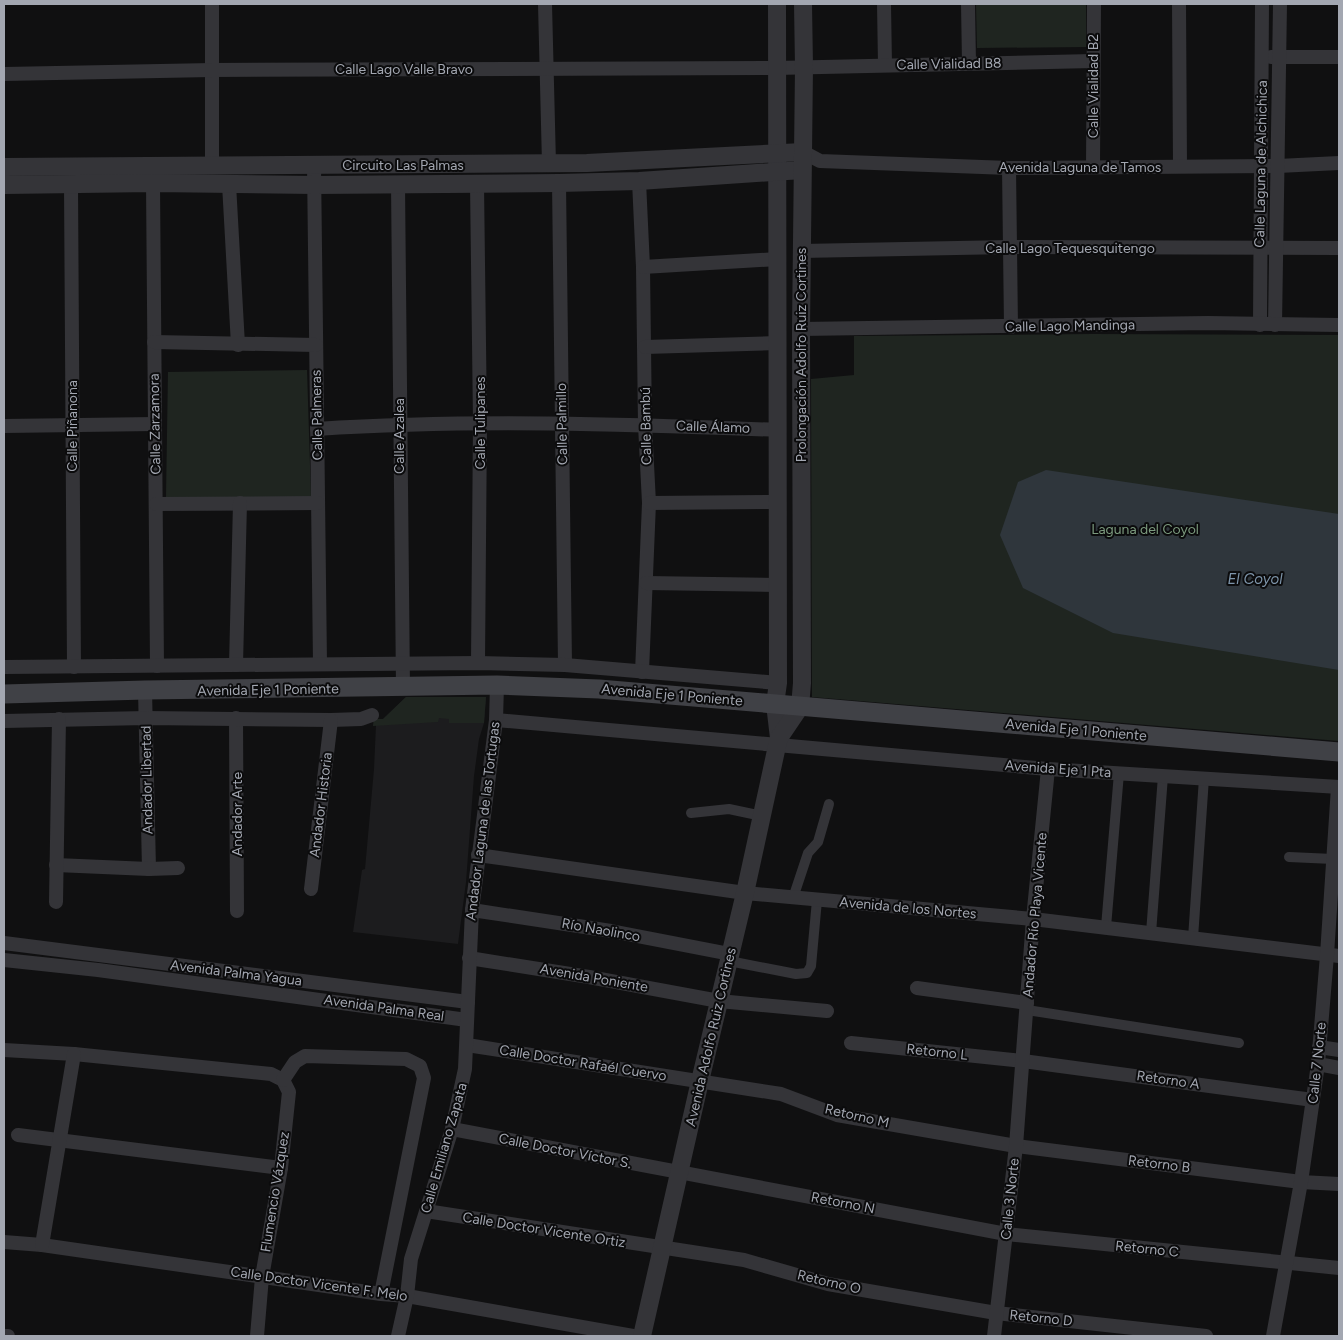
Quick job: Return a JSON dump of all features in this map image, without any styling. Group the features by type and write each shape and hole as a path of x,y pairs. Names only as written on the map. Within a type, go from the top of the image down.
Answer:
{"main road":[{"name":"Avenida Eje 1 Poniente","path":"4,694 497,685 599,689 1339,752"}],"street":[{"path":"212,4 212,166"},
{"path":"545,4 549,164"},
{"name":"Prolongación Adolfo Ruiz Cortines","path":"775,704 778,684 779,448 777,343 777,4"},
{"name":"Prolongación Adolfo Ruiz Cortines","path":"800,707 804,67 802,4"},
{"path":"884,4 885,65"},
{"path":"968,4 969,63"},
{"name":"Calle Vialidad B2","path":"1093,167 1094,4"},
{"path":"1179,4 1180,166"},
{"name":"Calle Laguna de Alchichica","path":"1260,325 1262,4"},
{"name":"Calle Laguna de Alchichica","path":"1275,325 1280,4"},
{"path":"1262,58 1339,57"},
{"name":"Calle Vialidad B8","path":"804,67 1094,62"},
{"name":"Calle Lago Valle Bravo","path":"4,74 212,70 804,67"},
{"name":"Avenida Laguna de Tamos","path":"803,152 820,161 1009,168 1278,166 1339,163"},
{"name":"Circuito Las Palmas","path":"4,167 618,163 803,152"},
{"name":"Avenida Laguna de Tamos","path":"802,170 820,161"},
{"name":"Calle Palmeras","path":"314,165 320,664"},
{"path":"1009,168 1011,327"},
{"name":"Circuito Las Palmas","path":"4,185 559,183 639,181 802,170"},
{"name":"Calle Bambú","path":"639,181 649,503 642,672"},
{"name":"Calle Zarzamora","path":"153,183 157,666"},
{"name":"Calle Palmillo","path":"559,183 565,664"},
{"name":"Calle Piñanona","path":"71,184 74,667"},
{"path":"229,184 238,345"},
{"name":"Calle Azalea","path":"398,184 403,688"},
{"name":"Calle Tulipanes","path":"477,184 480,422 478,662"},
{"name":"Calle Lago Tequesquitengo","path":"802,251 1009,247 1339,248"},
{"path":"643,267 777,259"},
{"name":"Calle Lago Mandinga","path":"801,329 1208,323 1339,325"},
{"path":"154,342 316,346"},
{"path":"645,347 777,343"},
{"name":"Calle Álamo","path":"317,429 399,424 562,422 779,430"},
{"path":"4,426 155,424"},
{"path":"779,448 801,448"},
{"path":"649,503 778,502"},
{"path":"236,665 240,503"},
{"path":"156,504 318,503"},
{"path":"646,583 778,579 801,572"},
{"name":"Avenida Eje 1 Poniente","path":"4,667 478,662 565,664 778,684"},
{"name":"Andador Laguna de las Tortugas","path":"469,958 478,854 496,720 497,685"},
{"name":"Andador Libertad","path":"145,690 149,869"},
{"name":"Avenida Adolfo Ruiz Cortines","path":"642,1336 745,893 778,742 775,704"},
{"name":"Avenida Adolfo Ruiz Cortines","path":"778,742 800,707"},
{"name":"Avenida Eje 1 Poniente","path":"4,721 146,718 331,720 361,719 372,715"},
{"name":"Andador Arte","path":"236,718 237,911"},
{"path":"56,902 59,719"},
{"name":"Andador Historia","path":"311,889 331,720"},
{"name":"Avenida Eje 1 Pta","path":"496,720 778,742 1048,769 1338,787"},
{"name":"Andador Río Playa Vicente","path":"1023,1061 1033,919 1048,769"},
{"path":"1106,927 1119,773"},
{"path":"1151,933 1163,776"},
{"path":"1193,938 1204,778"},
{"name":"Calle 7 Norte","path":"1273,1336 1301,1182 1333,955 1333,859 1338,787"},
{"path":"793,898 808,853 818,842 829,804"},
{"path":"691,812 729,809 762,816"},
{"name":"Avenida de los Nortes","path":"478,854 745,893 1033,919 1333,955"},
{"path":"1289,857 1333,859"},
{"path":"56,865 149,869 178,868"},
{"path":"730,958 796,974 807,973 812,966 817,900"},
{"name":"Río Naolinco","path":"472,910 611,931 730,958"},
{"name":"Avenida Palma Yagua","path":"4,943 98,963 288,979 468,1002"},
{"name":"Avenida Poniente","path":"469,958 589,977 719,1001"},
{"name":"Calle Emiliano Zapata","path":"398,1336 407,1296 411,1259 460,1098 467,1045 469,958"},
{"name":"Avenida Palma Real","path":"4,960 98,963 286,995 467,1020"},
{"path":"286,995 288,979"},
{"path":"917,988 1239,1043"},
{"path":"719,1001 827,1011"},
{"name":"Retorno L","path":"851,1043 1023,1061"},
{"name":"Calle Doctor Rafaél Cuervo","path":"467,1045 700,1081"},
{"path":"1319,1047 1339,1050"},
{"path":"4,1050 74,1054 271,1074 283,1080 295,1062 305,1056 406,1059 420,1066 424,1078 381,1294"},
{"path":"42,1245 74,1054"},
{"name":"Retorno A","path":"1023,1061 1313,1100"},
{"name":"Calle 3 Norte","path":"994,1336 1016,1146 1023,1061"},
{"path":"1318,1064 1339,1068"},
{"name":"Flumencio Vázquez","path":"256,1336 262,1277 281,1168 290,1092 283,1080"},
{"name":"Retorno M","path":"700,1081 781,1094 837,1115 1016,1146"},
{"name":"Calle Doctor Víctor S.","path":"452,1129 679,1172"},
{"path":"18,1135 281,1168"},
{"name":"Retorno B","path":"1016,1146 1301,1182 1339,1184"},
{"name":"Retorno N","path":"679,1172 1006,1234"},
{"name":"Calle Doctor Vicente Ortiz","path":"426,1211 662,1248"},
{"name":"Retorno C","path":"1006,1234 1339,1268"},
{"name":"Calle Doctor Vicente F. Melo","path":"4,1242 42,1245 381,1294 407,1296 633,1336"},
{"name":"Retorno O","path":"662,1248 744,1260 828,1284 996,1313"},
{"name":"Retorno D","path":"996,1313 1206,1336"}],"shaded area":[{"path":"406,697 486,697 484,723 479,739 474,776 466,882 458,944 353,932 362,870 365,869 374,769 376,725 373,726 374,719 383,719"}],"green space":[{"path":"976,4 1086,4 1086,47 977,48"},
{"name":"Laguna del Coyol","path":"1093,334 1339,335 1339,741 812,697 811,379 854,375 854,336"},
{"path":"307,370 311,498 166,497 168,372"},
{"path":"406,697 486,697 484,723 449,723 449,719 439,718 438,722 373,726 374,719 383,719"}],"water":[{"name":"El Coyol","path":"1046,470 1339,514 1339,670 1113,633 1023,588 1000,535 1018,482"}]}
